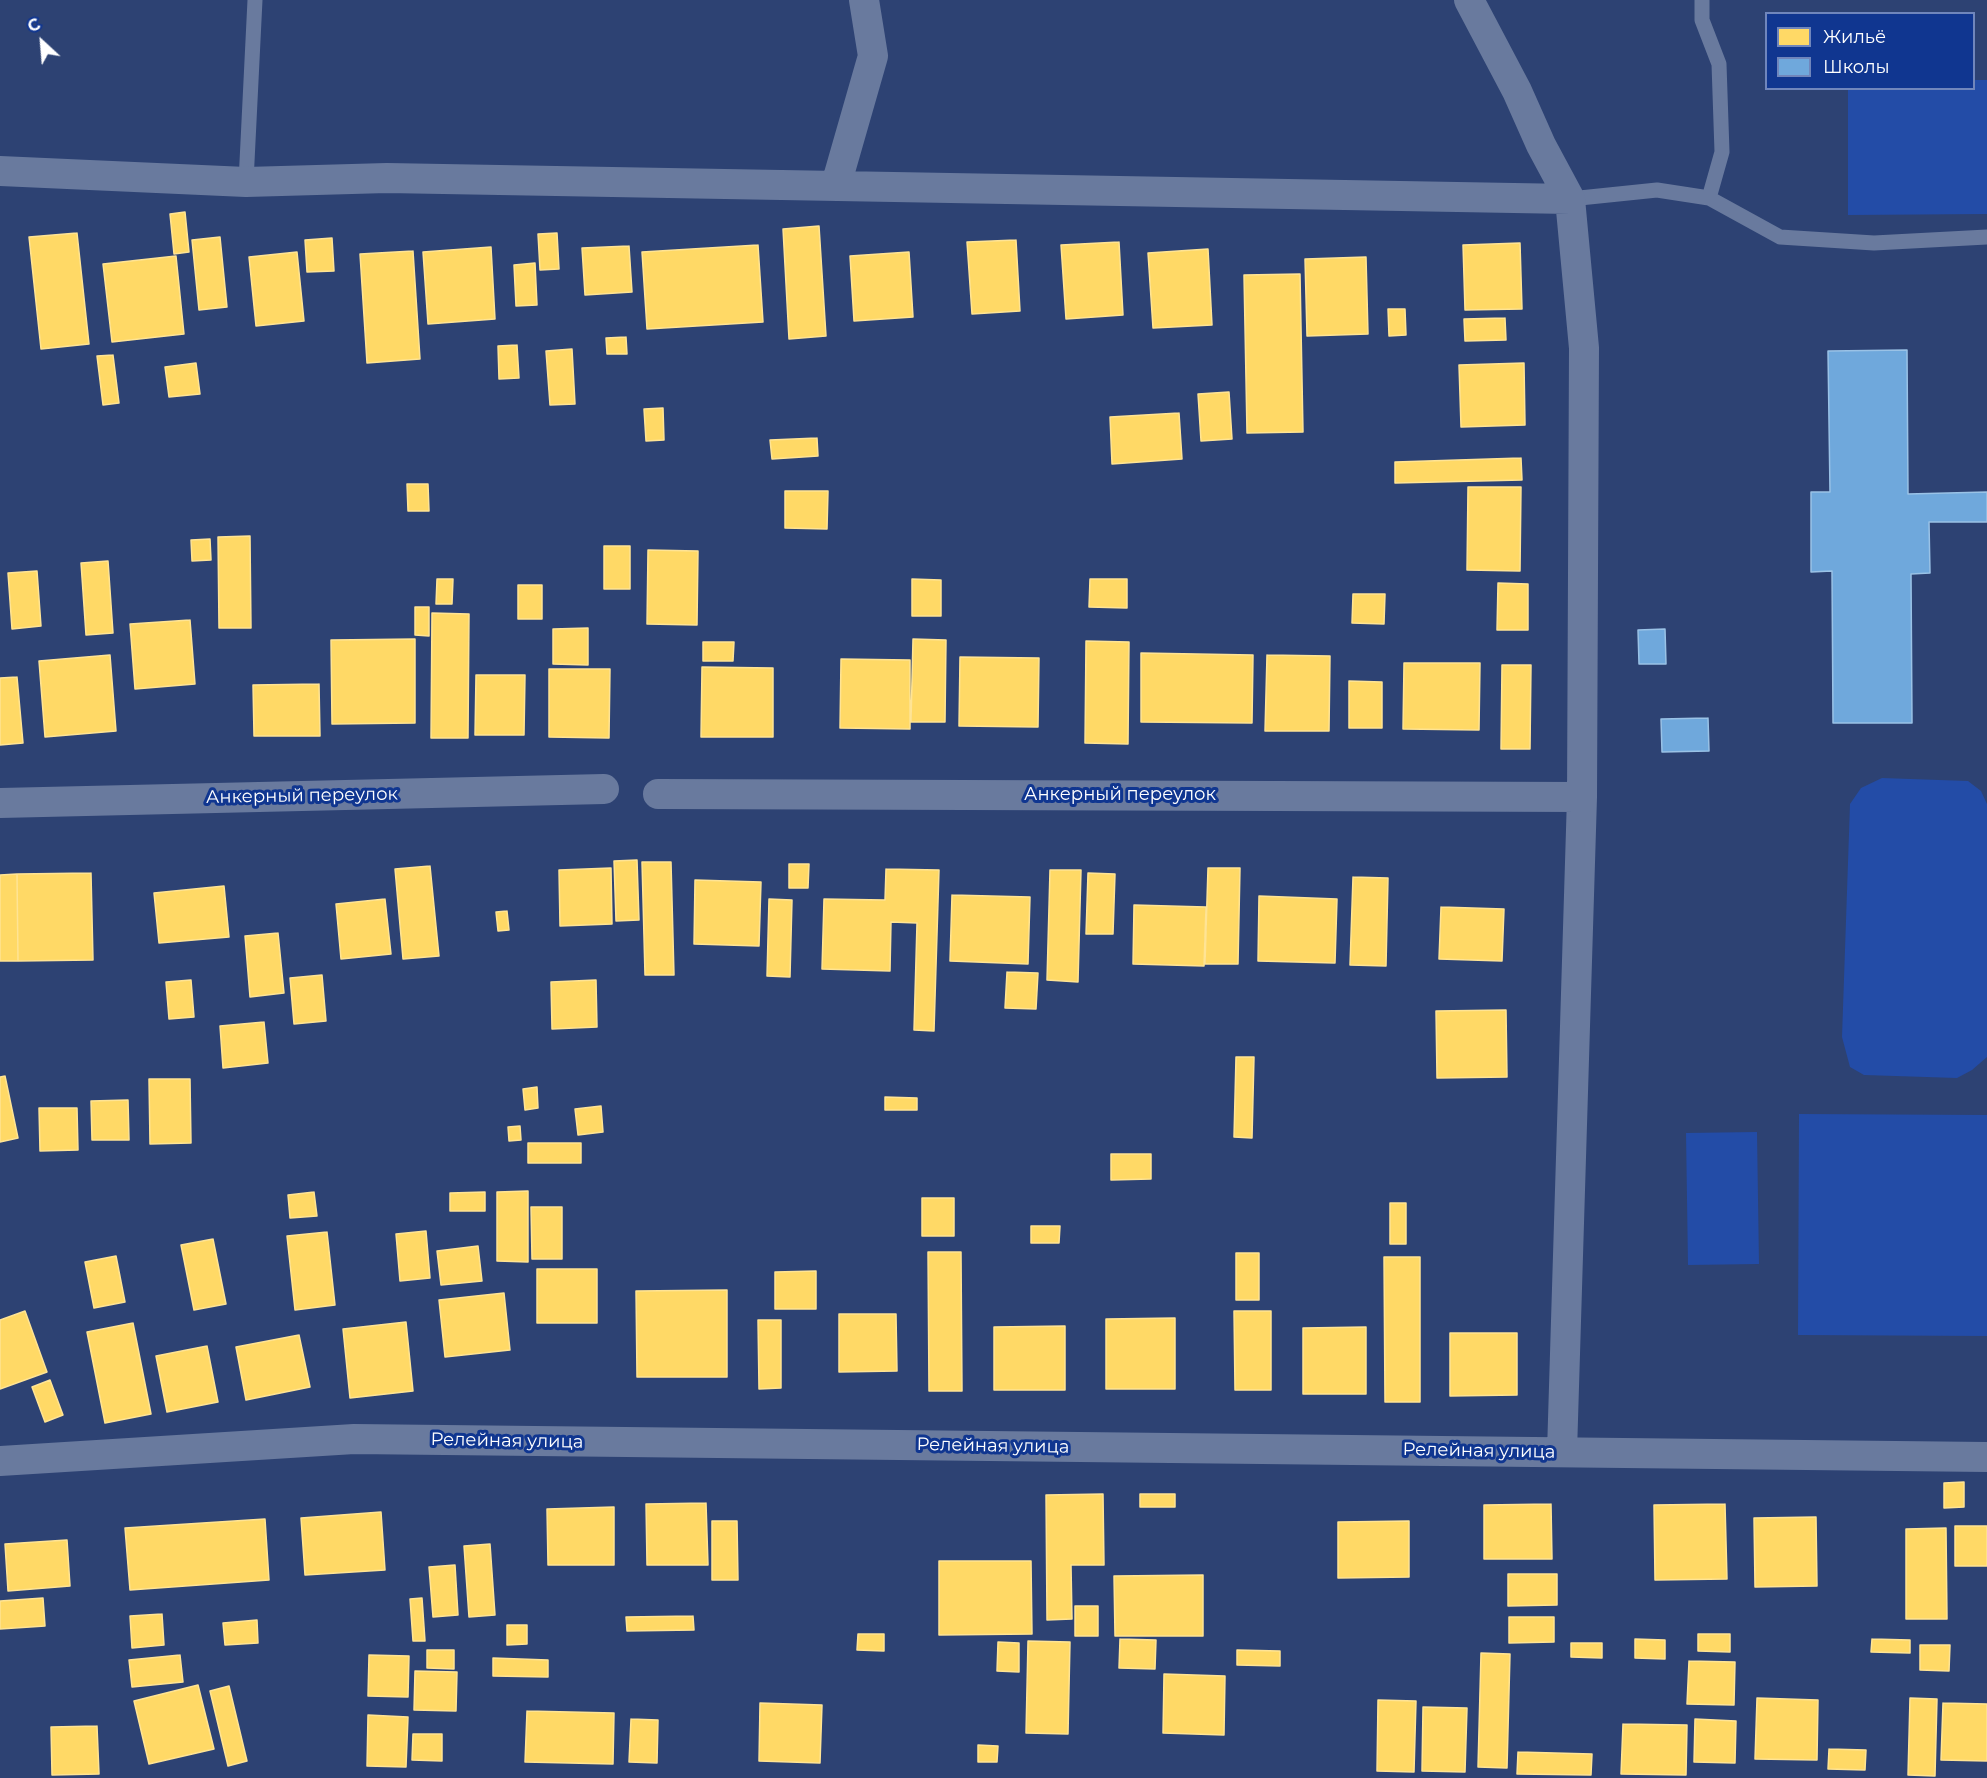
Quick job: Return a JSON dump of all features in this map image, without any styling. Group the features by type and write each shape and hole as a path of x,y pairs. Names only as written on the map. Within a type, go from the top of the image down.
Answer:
{"street":[{"path":"836,185 873,56 864,0"},
{"path":"1469,0 1570,199 1584,348 1582,797 1562,1452"},
{"path":"0,171 246,182 387,178 1570,199"},
{"name":"Анкерный переулок","path":"0,803 604,789"},
{"name":"Анкерный переулок","path":"658,794 1582,797"},
{"name":"Релейная улица","path":"0,1461 354,1439 1987,1457"}],"lane":[{"path":"246,182 255,0"},
{"path":"1702,0 1702,20 1719,64 1722,152 1709,198"},
{"path":"1570,199 1657,190 1709,198 1780,237 1874,243 1987,237"}],"shaded area":[{"path":"1975,80 1987,80 1987,214 1848,215 1848,90 1975,90"},
{"path":"1882,778 1968,781 1981,791 1987,804 1987,1057 1972,1070 1957,1078 1864,1075 1850,1067 1842,1037 1850,804 1861,788"},
{"path":"1799,1114 1987,1115 1987,1336 1798,1335"},
{"path":"1757,1132 1759,1264 1688,1265 1686,1133"}],"building: Жильё":[{"path":"185,212 189,252 174,254 170,214"},
{"path":"819,226 826,336 789,339 783,229"},
{"path":"77,233 89,344 41,349 29,237"},
{"path":"557,233 559,269 540,270 538,234"},
{"path":"220,237 227,307 199,310 192,240"},
{"path":"332,238 334,271 307,272 305,240"},
{"path":"1016,240 1020,311 972,314 967,242"},
{"path":"1119,242 1123,315 1066,319 1061,245"},
{"path":"1520,243 1522,309 1465,310 1463,245"},
{"path":"758,245 763,322 647,329 642,252"},
{"path":"629,246 632,292 585,295 582,248"},
{"path":"491,247 495,319 428,324 423,252"},
{"path":"1208,249 1212,325 1153,328 1148,253"},
{"path":"413,251 420,359 367,363 360,254"},
{"path":"297,252 304,321 256,326 249,257"},
{"path":"909,252 913,317 854,321 850,256"},
{"path":"176,256 184,334 112,342 103,264"},
{"path":"1366,257 1368,334 1307,336 1305,259"},
{"path":"535,263 537,305 516,306 514,265"},
{"path":"1300,274 1303,432 1247,433 1244,275"},
{"path":"1388,309 1405,309 1406,335 1389,336"},
{"path":"1505,318 1506,340 1465,341 1464,319"},
{"path":"626,337 627,354 607,354 606,338"},
{"path":"517,345 519,378 499,379 498,346"},
{"path":"572,349 575,404 550,405 546,351"},
{"path":"113,355 119,403 103,405 97,356"},
{"path":"196,363 200,394 169,397 165,367"},
{"path":"1524,363 1525,425 1461,427 1459,365"},
{"path":"1229,392 1232,439 1201,441 1198,394"},
{"path":"663,408 664,440 646,441 644,409"},
{"path":"1179,413 1182,459 1112,464 1110,417"},
{"path":"817,438 818,456 772,459 770,440"},
{"path":"1521,458 1522,480 1395,483 1395,462"},
{"path":"407,484 428,484 429,511 408,511"},
{"path":"1468,487 1521,487 1520,571 1467,570"},
{"path":"785,491 828,491 827,529 785,528"},
{"path":"250,536 251,628 219,628 218,537"},
{"path":"210,539 211,560 192,561 191,540"},
{"path":"604,546 630,546 630,589 604,589"},
{"path":"648,550 698,551 697,625 647,624"},
{"path":"108,561 113,633 86,635 81,563"},
{"path":"37,571 41,626 12,629 8,573"},
{"path":"437,579 453,579 452,604 436,604"},
{"path":"912,579 941,580 941,616 912,616"},
{"path":"1090,579 1127,579 1127,608 1089,607"},
{"path":"1498,583 1528,584 1528,630 1497,630"},
{"path":"518,585 542,585 542,619 518,619"},
{"path":"1353,594 1385,594 1384,624 1352,623"},
{"path":"415,607 429,607 429,636 415,635"},
{"path":"432,613 469,614 468,738 431,738"},
{"path":"190,620 195,684 135,689 130,624"},
{"path":"588,628 588,665 553,664 553,629"},
{"path":"415,639 415,723 332,724 331,640"},
{"path":"913,639 946,640 945,722 911,722"},
{"path":"1086,641 1129,642 1128,744 1085,743"},
{"path":"703,642 734,642 733,661 703,661"},
{"path":"1141,653 1253,655 1252,723 1141,722"},
{"path":"110,655 116,731 45,737 39,661"},
{"path":"1267,655 1330,656 1329,731 1265,731"},
{"path":"960,657 1039,658 1038,727 959,726"},
{"path":"841,659 910,660 910,729 840,728"},
{"path":"1404,663 1480,663 1479,730 1403,729"},
{"path":"1502,665 1531,665 1530,749 1501,749"},
{"path":"702,667 773,668 773,737 701,737"},
{"path":"549,669 610,669 609,738 549,737"},
{"path":"476,675 525,675 524,735 475,735"},
{"path":"17,677 23,743 0,745 0,678"},
{"path":"1349,681 1382,682 1382,728 1349,728"},
{"path":"319,684 320,736 254,736 253,685"},
{"path":"637,860 639,920 616,921 614,861"},
{"path":"642,862 671,862 674,975 645,975"},
{"path":"789,864 809,864 808,888 789,888"},
{"path":"430,866 439,956 403,959 395,869"},
{"path":"611,868 612,924 560,926 559,870"},
{"path":"1208,868 1240,868 1238,964 1205,964"},
{"path":"886,869 939,870 934,1031 914,1030 917,923 891,922 890,971 822,969 824,899 885,900"},
{"path":"1050,870 1081,870 1078,982 1047,980"},
{"path":"91,873 93,960 18,961 17,874"},
{"path":"1088,873 1115,874 1113,934 1086,934"},
{"path":"17,874 18,961 0,961 0,875"},
{"path":"1353,877 1388,878 1386,966 1350,965"},
{"path":"695,880 761,882 759,946 694,944"},
{"path":"224,886 229,937 159,943 154,893"},
{"path":"952,895 1030,897 1028,964 950,961"},
{"path":"1259,896 1337,899 1335,963 1258,961"},
{"path":"385,899 391,954 341,959 336,904"},
{"path":"769,899 792,900 790,977 767,976"},
{"path":"1134,905 1206,907 1204,966 1133,964"},
{"path":"1441,907 1504,909 1502,961 1439,959"},
{"path":"507,911 509,930 498,931 496,912"},
{"path":"278,933 284,993 250,997 245,936"},
{"path":"1007,972 1038,973 1036,1009 1005,1008"},
{"path":"322,975 326,1021 294,1024 290,978"},
{"path":"191,980 194,1017 169,1019 166,982"},
{"path":"596,980 597,1027 552,1029 551,982"},
{"path":"1506,1010 1507,1077 1437,1078 1436,1011"},
{"path":"264,1022 268,1063 223,1068 220,1026"},
{"path":"1236,1057 1254,1057 1252,1138 1234,1137"},
{"path":"5,1076 18,1138 0,1142 0,1077"},
{"path":"149,1079 190,1079 191,1143 150,1144"},
{"path":"537,1087 538,1108 525,1110 523,1089"},
{"path":"885,1097 917,1098 917,1110 885,1110"},
{"path":"128,1100 129,1140 92,1140 91,1101"},
{"path":"601,1106 603,1132 578,1135 575,1109"},
{"path":"39,1108 77,1108 78,1150 40,1151"},
{"path":"520,1126 521,1140 509,1141 508,1127"},
{"path":"528,1143 581,1143 581,1163 528,1163"},
{"path":"1111,1154 1151,1154 1151,1179 1111,1180"},
{"path":"528,1191 528,1262 497,1261 497,1192"},
{"path":"314,1192 317,1216 290,1218 288,1195"},
{"path":"485,1192 485,1211 450,1211 450,1193"},
{"path":"922,1198 954,1198 954,1236 922,1236"},
{"path":"1390,1203 1406,1203 1406,1244 1390,1244"},
{"path":"531,1207 562,1207 562,1259 532,1259"},
{"path":"1031,1226 1060,1226 1059,1243 1031,1243"},
{"path":"426,1231 430,1278 400,1281 396,1234"},
{"path":"327,1232 335,1305 295,1310 287,1236"},
{"path":"213,1239 226,1304 194,1310 181,1245"},
{"path":"478,1246 482,1281 441,1285 437,1251"},
{"path":"928,1252 961,1252 962,1391 929,1391"},
{"path":"1236,1253 1259,1253 1259,1300 1236,1300"},
{"path":"116,1256 125,1302 94,1308 85,1262"},
{"path":"1384,1257 1420,1257 1420,1402 1385,1402"},
{"path":"537,1269 597,1269 597,1323 537,1323"},
{"path":"816,1271 816,1309 775,1309 775,1272"},
{"path":"727,1290 727,1377 637,1377 636,1291"},
{"path":"504,1293 510,1350 445,1357 439,1300"},
{"path":"25,1311 47,1372 0,1389 0,1320"},
{"path":"1234,1311 1271,1311 1271,1390 1235,1390"},
{"path":"839,1314 896,1314 897,1371 839,1372"},
{"path":"1175,1318 1175,1389 1106,1389 1106,1319"},
{"path":"758,1320 781,1320 781,1388 759,1389"},
{"path":"406,1322 413,1391 350,1398 343,1329"},
{"path":"133,1323 151,1414 105,1423 87,1332"},
{"path":"1065,1326 1065,1390 994,1390 994,1327"},
{"path":"1366,1327 1366,1394 1303,1394 1303,1328"},
{"path":"1450,1333 1517,1333 1517,1395 1450,1396"},
{"path":"299,1335 310,1387 246,1400 236,1347"},
{"path":"207,1346 218,1402 167,1412 156,1356"},
{"path":"50,1380 63,1415 45,1422 32,1387"},
{"path":"1964,1482 1964,1507 1944,1508 1944,1483"},
{"path":"1103,1494 1104,1565 1071,1565 1072,1619 1047,1620 1046,1495"},
{"path":"1140,1494 1175,1494 1175,1507 1140,1507"},
{"path":"706,1503 708,1565 647,1565 646,1504"},
{"path":"1551,1504 1552,1559 1484,1559 1484,1505"},
{"path":"1725,1504 1727,1579 1655,1580 1654,1505"},
{"path":"614,1507 614,1565 548,1565 547,1509"},
{"path":"381,1512 385,1570 305,1575 301,1518"},
{"path":"1816,1517 1817,1586 1755,1587 1754,1518"},
{"path":"265,1519 269,1580 130,1590 125,1528"},
{"path":"712,1521 737,1521 738,1580 712,1580"},
{"path":"1409,1521 1409,1577 1338,1578 1338,1522"},
{"path":"1955,1526 1987,1526 1987,1566 1955,1566"},
{"path":"1946,1528 1947,1619 1906,1619 1906,1529"},
{"path":"67,1540 70,1586 8,1591 5,1544"},
{"path":"490,1544 495,1615 469,1617 464,1546"},
{"path":"939,1561 1031,1561 1032,1634 939,1635"},
{"path":"455,1565 458,1615 433,1617 429,1567"},
{"path":"1508,1574 1557,1574 1557,1605 1508,1606"},
{"path":"1203,1575 1203,1636 1115,1636 1114,1576"},
{"path":"43,1598 45,1626 0,1629 0,1601"},
{"path":"422,1598 425,1641 413,1641 410,1599"},
{"path":"1075,1606 1098,1606 1098,1636 1075,1636"},
{"path":"162,1614 164,1645 132,1648 130,1616"},
{"path":"693,1616 694,1630 627,1631 626,1617"},
{"path":"1509,1617 1554,1617 1554,1642 1509,1643"},
{"path":"257,1620 258,1643 225,1645 223,1623"},
{"path":"507,1625 527,1625 527,1644 507,1645"},
{"path":"858,1634 884,1634 884,1651 857,1650"},
{"path":"1698,1634 1730,1634 1730,1652 1698,1651"},
{"path":"1120,1639 1156,1640 1155,1669 1119,1668"},
{"path":"1635,1639 1665,1640 1665,1659 1635,1658"},
{"path":"1872,1639 1910,1640 1910,1653 1871,1652"},
{"path":"1028,1641 1070,1642 1068,1734 1026,1733"},
{"path":"998,1642 1019,1643 1019,1672 997,1671"},
{"path":"1571,1643 1602,1643 1602,1658 1571,1657"},
{"path":"1920,1645 1950,1645 1949,1671 1920,1670"},
{"path":"427,1650 454,1650 454,1669 427,1668"},
{"path":"1237,1650 1280,1651 1280,1666 1237,1665"},
{"path":"1481,1653 1510,1654 1507,1768 1478,1767"},
{"path":"180,1655 183,1682 132,1687 129,1660"},
{"path":"369,1655 409,1656 408,1697 368,1696"},
{"path":"493,1658 548,1660 548,1677 493,1676"},
{"path":"1689,1661 1735,1662 1734,1705 1687,1704"},
{"path":"415,1671 457,1672 456,1711 414,1710"},
{"path":"1164,1674 1225,1676 1224,1735 1163,1733"},
{"path":"198,1685 214,1749 149,1764 134,1701"},
{"path":"229,1686 247,1761 228,1766 210,1691"},
{"path":"1757,1698 1818,1700 1817,1760 1755,1759"},
{"path":"1910,1698 1937,1699 1935,1776 1908,1775"},
{"path":"1378,1700 1416,1701 1414,1772 1377,1771"},
{"path":"760,1703 822,1705 820,1763 759,1761"},
{"path":"1943,1703 1987,1704 1987,1761 1941,1760"},
{"path":"1423,1707 1467,1708 1465,1772 1422,1771"},
{"path":"527,1711 614,1713 613,1764 525,1762"},
{"path":"368,1715 408,1717 406,1767 367,1766"},
{"path":"631,1719 658,1720 657,1763 629,1762"},
{"path":"1695,1719 1736,1721 1735,1763 1694,1762"},
{"path":"1623,1724 1687,1725 1686,1775 1621,1774"},
{"path":"97,1726 99,1774 52,1775 51,1727"},
{"path":"413,1734 442,1734 442,1761 412,1760"},
{"path":"978,1745 998,1746 997,1762 978,1762"},
{"path":"1829,1749 1866,1750 1865,1770 1828,1769"},
{"path":"1518,1752 1592,1754 1591,1775 1517,1774"}],"building: Школы":[{"path":"1907,350 1908,494 1987,492 1987,522 1929,522 1930,573 1911,574 1912,723 1833,723 1832,571 1811,572 1811,492 1830,492 1828,351"},
{"path":"1665,629 1666,664 1639,664 1638,630"},
{"path":"1708,718 1709,751 1662,752 1661,719"}]}
